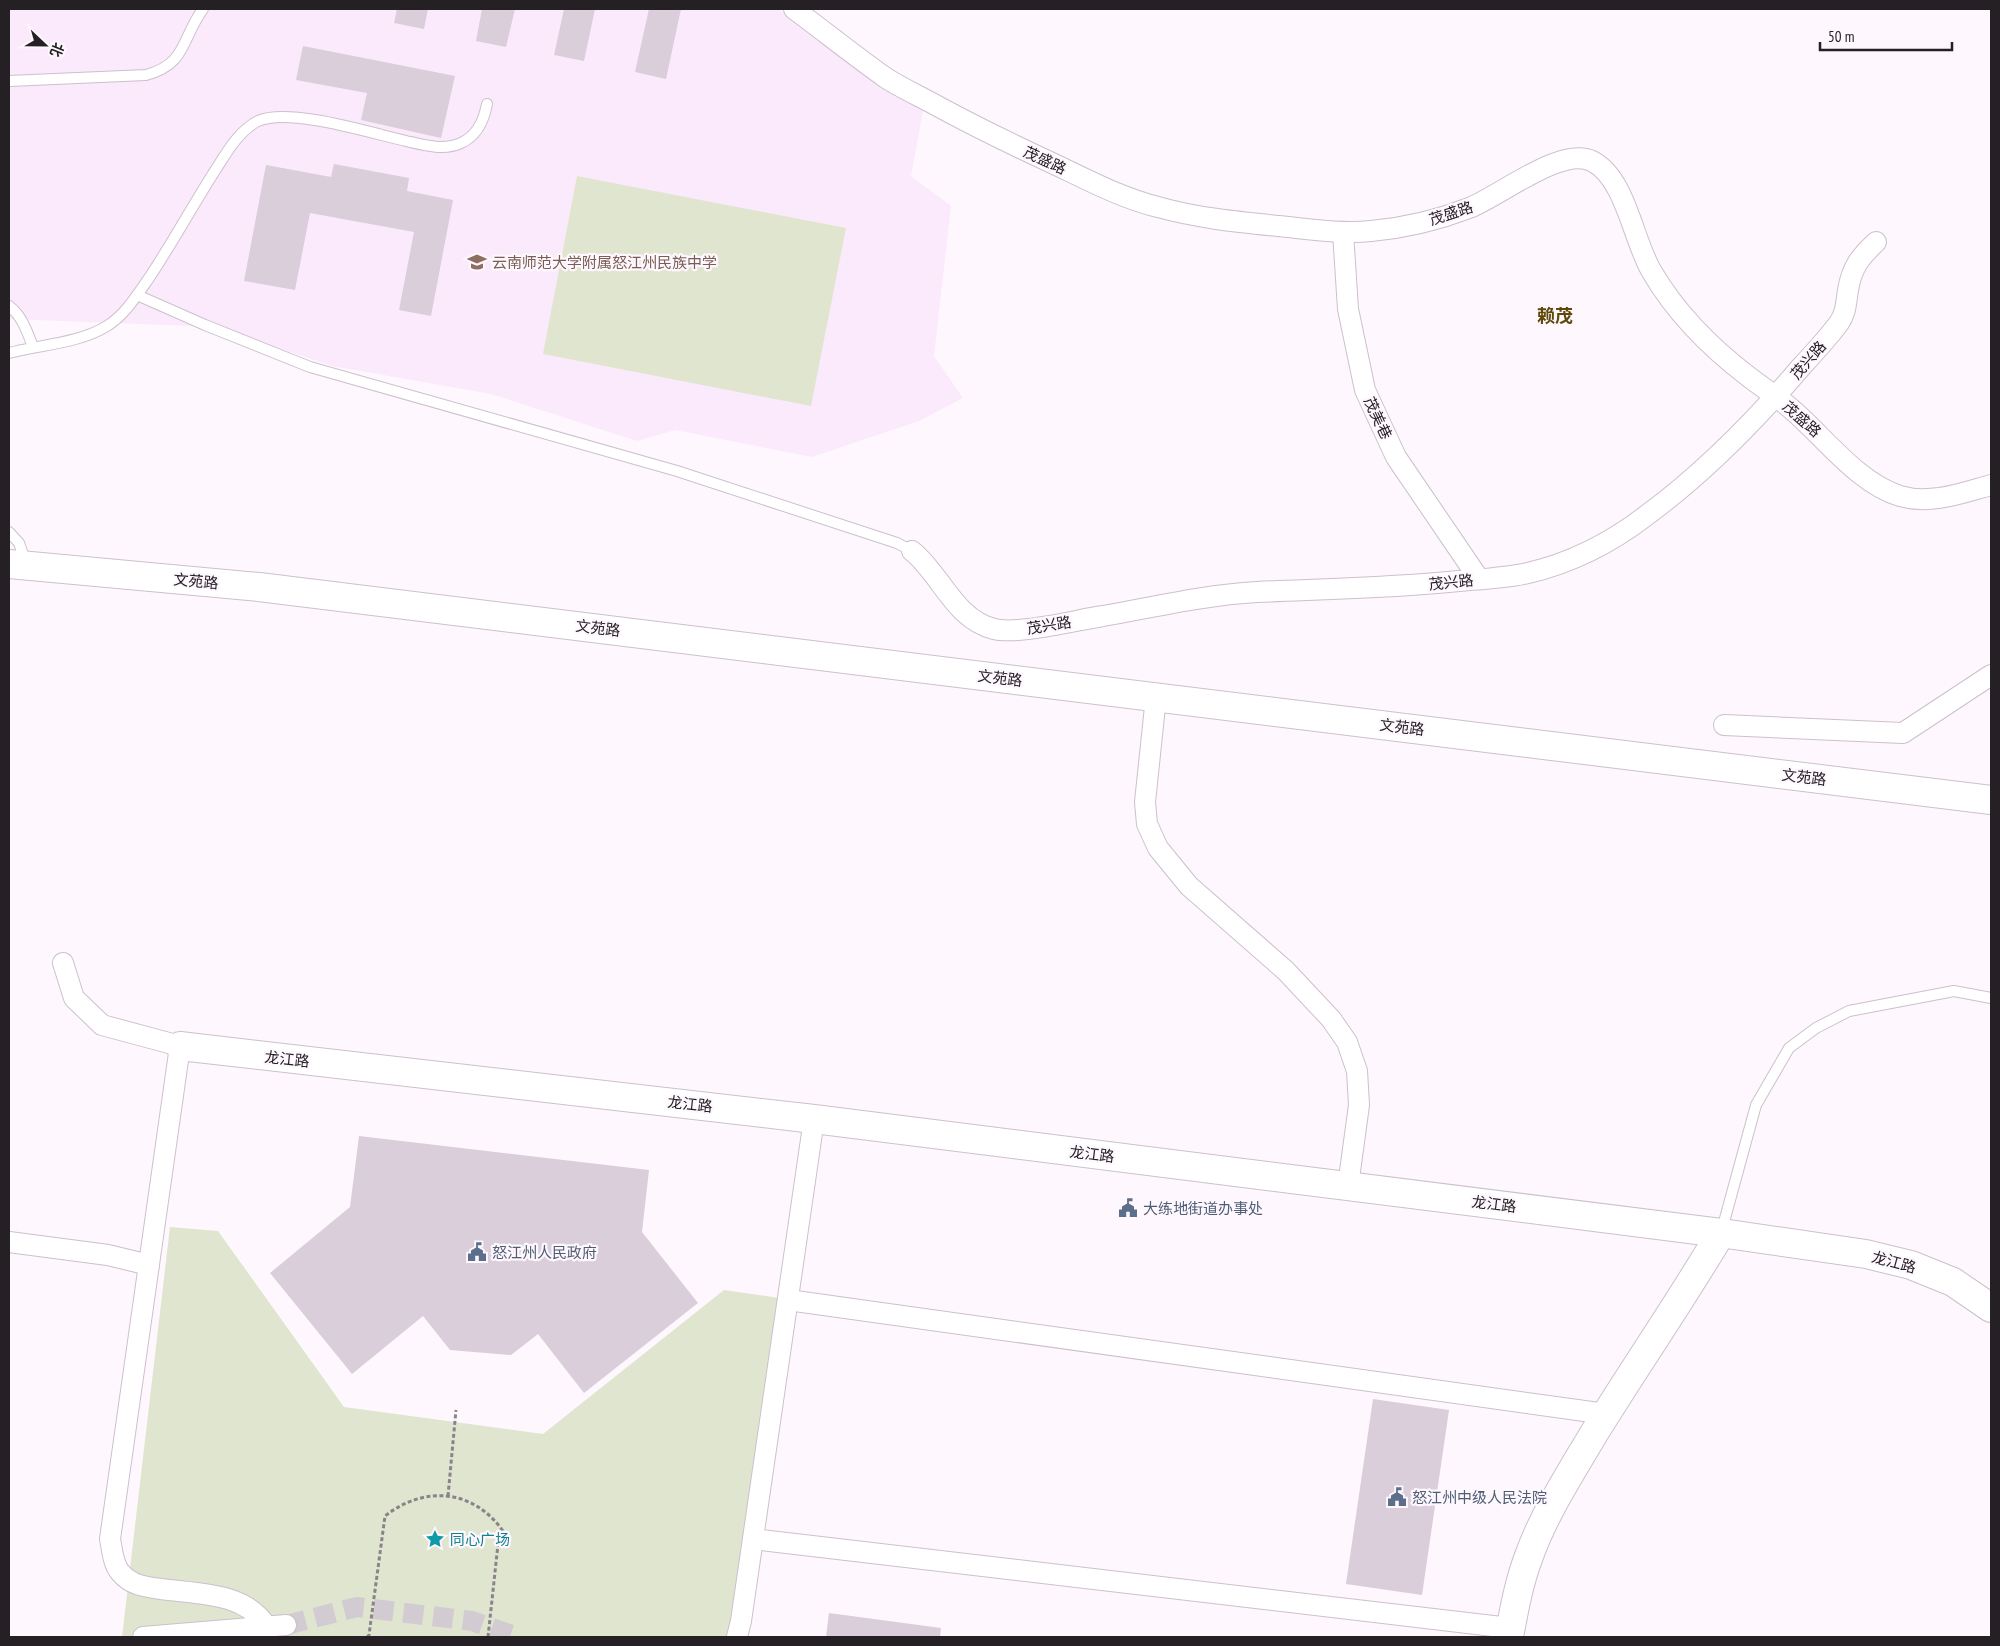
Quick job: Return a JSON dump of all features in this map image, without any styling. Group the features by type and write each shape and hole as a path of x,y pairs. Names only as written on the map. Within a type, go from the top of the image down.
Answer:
{"street":[{"name":"茂盛路","path":"794,9 896,84 1022,149 1141,202 1184,213 1246,223 1343,232 1395,228 1445,216 1490,199 1542,168 1562,160 1577,157 1592,161 1604,169 1615,184 1646,263 1660,286 1681,313 1724,357 1776,396 1860,473 1889,492 1910,498 1933,499 1948,497 1991,485"},
{"name":"茂美巷","path":"1343,232 1348,309 1364,390 1396,457 1479,579"},
{"name":"茂兴路","path":"912,550 928,566 949,596 963,611 984,626 1003,630 1050,625 1220,595 1402,587 1508,576 1546,568 1571,559 1622,533 1679,490 1737,436 1776,396 1842,318 1846,310 1848,288 1859,259 1876,242"},
{"name":"文苑路","path":"18,565 259,587 1991,800"},
{"path":"1724,725 1903,733 1991,675"},
{"path":"1156,697 1145,802 1147,824 1158,848 1189,886 1286,971 1331,1019 1348,1042 1357,1070 1359,1105 1348,1186"},
{"path":"63,963 74,998 102,1025 180,1046 110,1538 118,1570 129,1582 147,1587 235,1601 250,1608 276,1626 143,1637"},
{"name":"龙江路","path":"180,1046 814,1118 1721,1233 1866,1254 1911,1265 1953,1282 1991,1308"},
{"path":"737,1637 741,1621 814,1118"},
{"path":"753,1539 1510,1633 1521,1581 1535,1540 1575,1465 1721,1233"},
{"path":"9,1242 108,1255 149,1265"},
{"path":"788,1300 1606,1414"}],"lane":[{"path":"9,81 146,75 161,71 171,65 178,56 193,24 203,9"},
{"path":"9,353 93,333 108,326 121,314 137,295 180,230 226,152 241,134 257,122 275,117 300,118 416,143 447,147 461,144 474,134 482,121 487,104"},
{"path":"137,295 205,325 310,367 677,471 897,543 912,550"},
{"path":"9,306 25,325 34,347"},
{"path":"9,532 19,543 24,554 18,565"},
{"path":"1721,1233 1756,1105 1789,1048 1816,1028 1849,1012 1954,991 1991,998"}],"path":[{"path":"448,1496 456,1410"},
{"path":"367,1637 369,1635 385,1516 401,1504 412,1499 437,1495 448,1496 462,1499 479,1507 494,1519 503,1531"},
{"path":"488,1637 499,1535"}],"shaded area":[{"name":"云南师范大学附属怒江州民族中学","path":"9,9 778,9 923,111 911,176 951,206 934,356 963,398 919,421 812,457 675,430 637,441 491,394 332,366 217,327 9,319"}],"green space":[{"path":"577,176 846,228 811,406 543,354"},
{"path":"170,1227 218,1231 344,1407 543,1434 724,1290 780,1298 740,1637 122,1637"}],"building":[{"path":"397,9 428,9 424,29 394,23"},
{"path":"482,9 515,9 506,47 476,41"},
{"path":"564,9 595,9 584,61 554,55"},
{"path":"649,9 681,9 666,79 635,72"},
{"path":"303,46 455,76 441,138 361,120 367,93 296,80"},
{"path":"334,164 409,178 407,191 453,200 431,316 399,310 414,232 310,213 295,290 244,281 266,165 331,177"},
{"name":"怒江州人民政府","path":"359,1136 649,1170 642,1232 698,1303 584,1393 538,1334 511,1355 450,1350 423,1316 352,1374 270,1273 350,1207"},
{"name":"怒江州中级人民法院","path":"1373,1399 1449,1410 1422,1595 1346,1584"},
{"path":"829,1613 941,1628 940,1637 826,1637"}],"tunnel":[{"path":"286,1625 357,1607 472,1621 518,1637"}],"place":[{"name":"云南师范大学附属怒江州民族中学","path":"477,262"},
{"name":"大练地街道办事处","path":"1128,1208"},
{"name":"怒江州人民政府","path":"477,1252"},
{"name":"怒江州中级人民法院","path":"1397,1497"},
{"name":"同心广场","path":"435,1539"}],"district":[{"name":"赖茂","path":"1555,315"}]}
